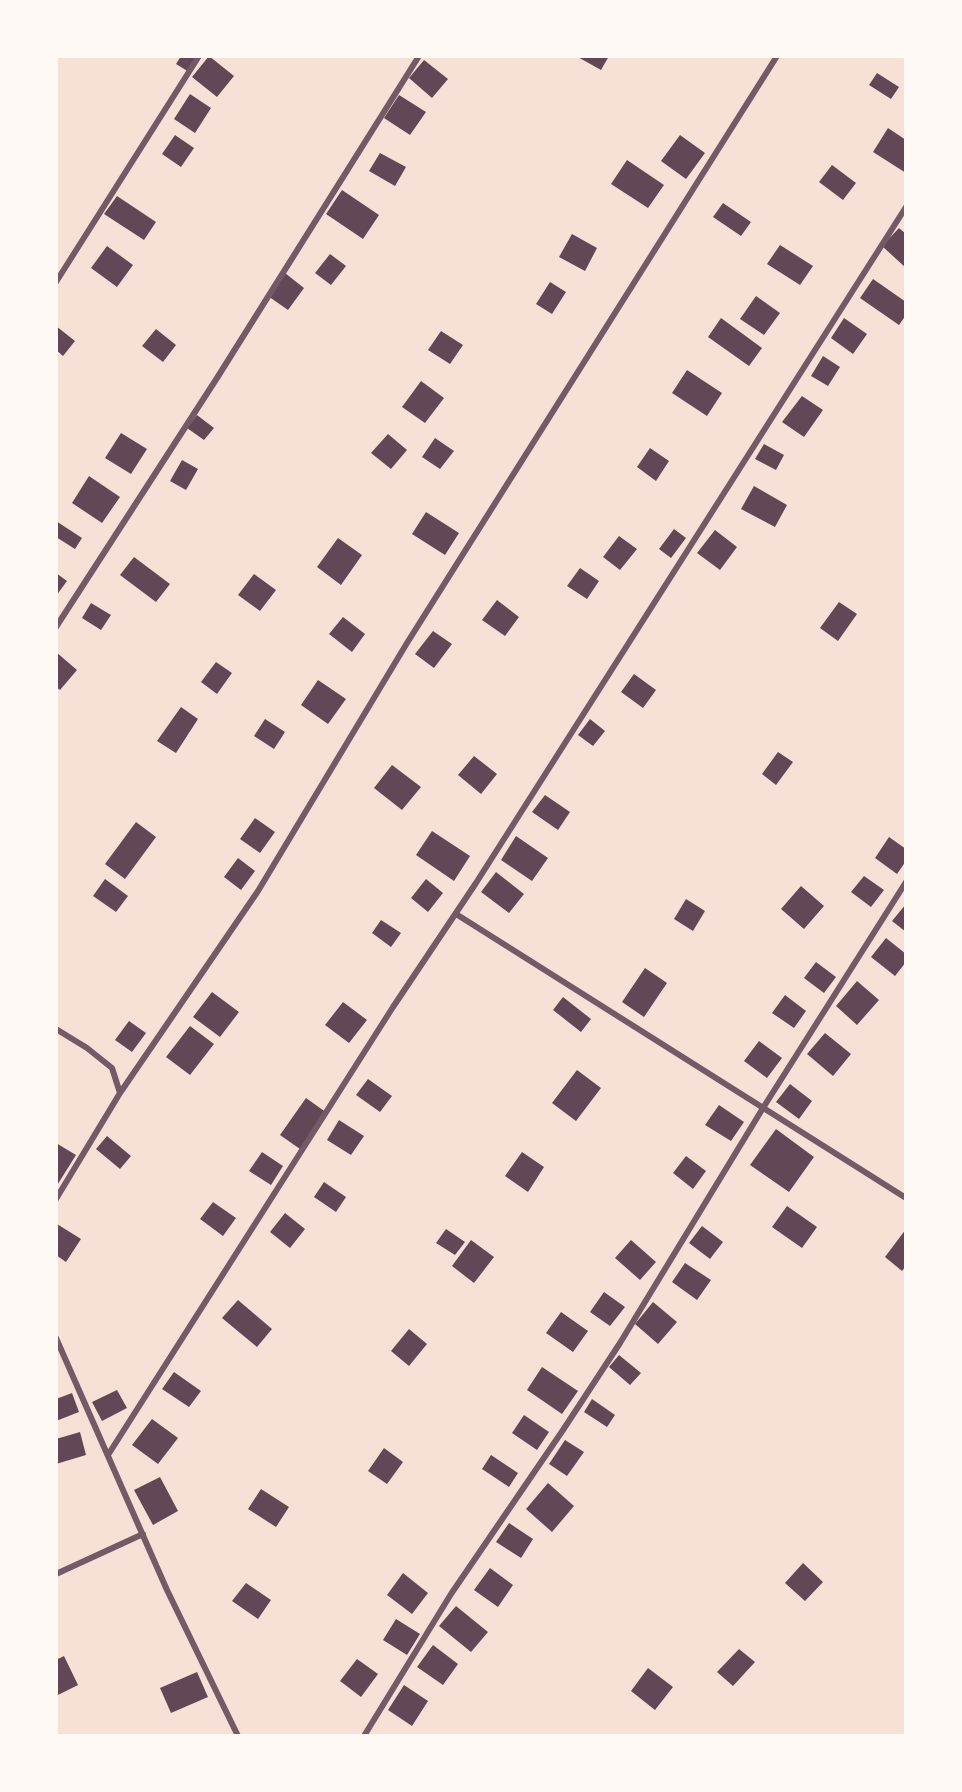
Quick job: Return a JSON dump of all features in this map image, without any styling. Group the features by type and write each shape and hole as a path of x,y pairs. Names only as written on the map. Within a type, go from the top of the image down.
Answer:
{"lane":[{"path":"56,282 199,56"},
{"path":"56,627 419,56"},
{"path":"56,1199 120,1093 258,891 407,643 777,56"},
{"path":"108,1455 906,207"},
{"path":"364,1736 451,1594 620,1343 906,882"},
{"path":"456,914 906,1198"},
{"path":"56,1029 112,1068 120,1093"},
{"path":"56,1338 238,1736"},
{"path":"56,1574 143,1534"}],"building":[{"path":"181,56 200,56 189,72 176,64"},
{"path":"209,56 234,76 217,97 192,77"},
{"path":"576,56 609,56 601,70"},
{"path":"424,60 448,79 432,98 409,78"},
{"path":"877,73 899,87 891,99 869,85"},
{"path":"190,94 211,108 195,133 174,119"},
{"path":"399,95 426,112 410,135 384,118"},
{"path":"888,128 906,140 906,173 873,152"},
{"path":"175,135 194,148 181,167 162,154"},
{"path":"680,135 705,153 686,179 661,161"},
{"path":"380,153 406,167 395,186 369,171"},
{"path":"627,160 664,185 648,208 611,184"},
{"path":"832,165 856,183 843,200 819,182"},
{"path":"342,190 379,215 363,239 326,214"},
{"path":"117,196 156,222 144,240 104,214"},
{"path":"723,203 751,222 741,236 713,217"},
{"path":"899,228 906,234 906,268 882,246"},
{"path":"572,234 597,248 585,271 559,257"},
{"path":"780,245 813,266 800,285 767,264"},
{"path":"107,246 133,265 117,287 91,268"},
{"path":"330,254 346,266 331,285 315,273"},
{"path":"285,273 304,288 288,310 268,296"},
{"path":"873,279 906,302 906,315 899,325 860,298"},
{"path":"550,282 566,292 552,314 536,304"},
{"path":"756,296 780,313 764,335 740,319"},
{"path":"721,318 762,348 749,366 708,337"},
{"path":"844,318 867,334 853,354 831,338"},
{"path":"56,326 75,341 63,356 56,350"},
{"path":"156,329 176,345 163,362 142,346"},
{"path":"441,331 463,345 450,364 428,350"},
{"path":"823,356 840,367 828,386 811,376"},
{"path":"687,370 722,393 707,416 672,393"},
{"path":"421,381 444,398 425,423 402,407"},
{"path":"802,396 823,410 804,437 782,422"},
{"path":"197,415 214,428 204,440 187,428"},
{"path":"121,433 147,449 131,474 105,458"},
{"path":"388,434 407,450 391,469 371,453"},
{"path":"435,438 454,451 440,469 422,457"},
{"path":"764,444 784,455 776,470 755,459"},
{"path":"650,448 669,461 656,481 637,467"},
{"path":"182,460 198,469 186,490 170,481"},
{"path":"89,476 120,497 102,523 72,503"},
{"path":"754,486 787,505 775,527 741,509"},
{"path":"426,512 459,533 445,555 412,534"},
{"path":"56,521 82,538 75,549 56,537"},
{"path":"674,529 686,538 671,558 659,549"},
{"path":"715,530 737,547 720,570 697,553"},
{"path":"619,536 637,549 620,570 603,557"},
{"path":"338,538 362,555 341,585 317,567"},
{"path":"134,557 170,584 156,602 120,575"},
{"path":"580,568 599,581 587,599 567,586"},
{"path":"56,573 67,581 56,596"},
{"path":"254,574 276,590 260,611 238,595"},
{"path":"497,600 519,617 505,636 482,620"},
{"path":"839,602 857,614 838,641 820,628"},
{"path":"91,603 111,615 101,630 82,618"},
{"path":"343,617 365,634 352,652 329,634"},
{"path":"433,631 452,644 434,668 415,654"},
{"path":"56,652 77,670 60,690 56,687"},
{"path":"216,662 232,673 217,694 201,682"},
{"path":"634,674 656,690 643,708 621,692"},
{"path":"318,680 346,699 328,724 301,705"},
{"path":"181,707 198,719 176,753 157,741"},
{"path":"265,719 285,732 274,749 254,736"},
{"path":"590,719 605,731 593,746 578,735"},
{"path":"778,752 793,762 776,785 762,774"},
{"path":"474,756 497,774 481,794 458,775"},
{"path":"392,765 421,787 402,810 374,788"},
{"path":"545,795 570,812 558,830 532,812"},
{"path":"255,818 275,832 260,853 240,839"},
{"path":"136,822 156,837 125,879 105,864"},
{"path":"432,831 470,856 454,881 416,855"},
{"path":"516,836 548,858 532,881 501,860"},
{"path":"889,837 906,849 906,861 897,874 875,858"},
{"path":"238,858 255,871 241,890 224,877"},
{"path":"496,872 524,894 509,913 481,892"},
{"path":"864,876 884,890 871,907 851,892"},
{"path":"105,879 128,896 116,912 93,896"},
{"path":"426,879 443,893 428,912 411,898"},
{"path":"801,886 824,906 804,929 781,909"},
{"path":"686,899 705,911 693,931 674,919"},
{"path":"906,904 906,932 892,921"},
{"path":"381,920 401,933 391,947 372,933"},
{"path":"886,938 906,954 906,962 895,976 871,957"},
{"path":"816,962 836,977 824,993 804,978"},
{"path":"645,968 667,983 644,1017 622,1002"},
{"path":"857,981 879,1000 857,1025 836,1006"},
{"path":"212,992 239,1012 220,1037 193,1017"},
{"path":"785,995 806,1011 794,1028 772,1013"},
{"path":"563,997 591,1019 581,1032 553,1010"},
{"path":"343,1002 367,1020 349,1043 325,1025"},
{"path":"129,1021 146,1033 132,1052 115,1040"},
{"path":"190,1026 214,1044 190,1075 166,1057"},
{"path":"825,1033 851,1054 833,1076 807,1054"},
{"path":"759,1041 782,1058 767,1078 744,1061"},
{"path":"577,1070 601,1088 576,1121 552,1103"},
{"path":"368,1079 392,1096 380,1112 356,1095"},
{"path":"790,1084 812,1101 799,1119 776,1102"},
{"path":"306,1098 327,1113 300,1149 280,1135"},
{"path":"719,1105 744,1122 731,1141 705,1125"},
{"path":"339,1120 364,1136 351,1155 327,1140"},
{"path":"776,1129 814,1157 789,1192 750,1165"},
{"path":"107,1136 131,1156 120,1169 96,1149"},
{"path":"56,1143 76,1155 56,1187"},
{"path":"262,1152 283,1166 271,1185 249,1171"},
{"path":"522,1152 544,1167 528,1192 505,1176"},
{"path":"686,1156 706,1171 693,1189 673,1173"},
{"path":"324,1182 346,1197 336,1212 314,1197"},
{"path":"213,1202 236,1218 223,1236 200,1219"},
{"path":"787,1206 817,1227 802,1248 772,1227"},
{"path":"285,1213 305,1229 290,1248 270,1232"},
{"path":"57,1224 81,1239 66,1262 56,1255"},
{"path":"702,1226 723,1242 710,1259 689,1243"},
{"path":"446,1229 465,1242 455,1255 436,1243"},
{"path":"906,1229 906,1266 902,1271 885,1257"},
{"path":"471,1240 494,1257 474,1283 452,1266"},
{"path":"631,1240 656,1262 640,1280 615,1258"},
{"path":"685,1263 711,1280 697,1300 672,1282"},
{"path":"604,1292 625,1307 610,1326 590,1312"},
{"path":"238,1300 272,1329 257,1347 222,1318"},
{"path":"653,1302 677,1322 658,1344 635,1324"},
{"path":"561,1312 588,1331 573,1352 546,1333"},
{"path":"409,1329 427,1344 409,1366 391,1351"},
{"path":"619,1355 641,1373 630,1385 609,1367"},
{"path":"542,1367 578,1391 562,1414 527,1390"},
{"path":"174,1372 201,1391 189,1407 162,1389"},
{"path":"117,1390 127,1408 102,1421 92,1402"},
{"path":"72,1393 79,1412 56,1421 56,1399"},
{"path":"592,1399 615,1415 607,1427 584,1412"},
{"path":"524,1415 549,1432 537,1450 512,1433"},
{"path":"152,1419 178,1438 158,1464 132,1445"},
{"path":"80,1432 86,1455 56,1464 56,1439"},
{"path":"565,1440 584,1452 567,1476 549,1464"},
{"path":"384,1448 403,1462 387,1484 368,1471"},
{"path":"491,1455 518,1473 509,1487 482,1469"},
{"path":"160,1477 178,1511 153,1525 134,1490"},
{"path":"548,1483 574,1506 552,1532 526,1509"},
{"path":"261,1489 289,1507 276,1527 248,1509"},
{"path":"509,1523 533,1539 521,1558 496,1542"},
{"path":"803,1563 823,1582 805,1601 785,1583"},
{"path":"490,1568 513,1585 498,1607 474,1590"},
{"path":"403,1573 428,1593 412,1614 387,1595"},
{"path":"246,1583 271,1600 258,1619 232,1601"},
{"path":"456,1606 488,1632 471,1652 439,1626"},
{"path":"396,1619 420,1634 407,1655 383,1640"},
{"path":"433,1645 458,1664 443,1685 417,1667"},
{"path":"739,1649 755,1662 733,1686 717,1672"},
{"path":"64,1656 78,1685 56,1696 56,1660"},
{"path":"357,1659 378,1674 361,1697 340,1681"},
{"path":"648,1668 673,1687 655,1710 631,1691"},
{"path":"197,1672 208,1697 171,1713 160,1688"},
{"path":"404,1685 428,1701 412,1726 388,1710"}]}
